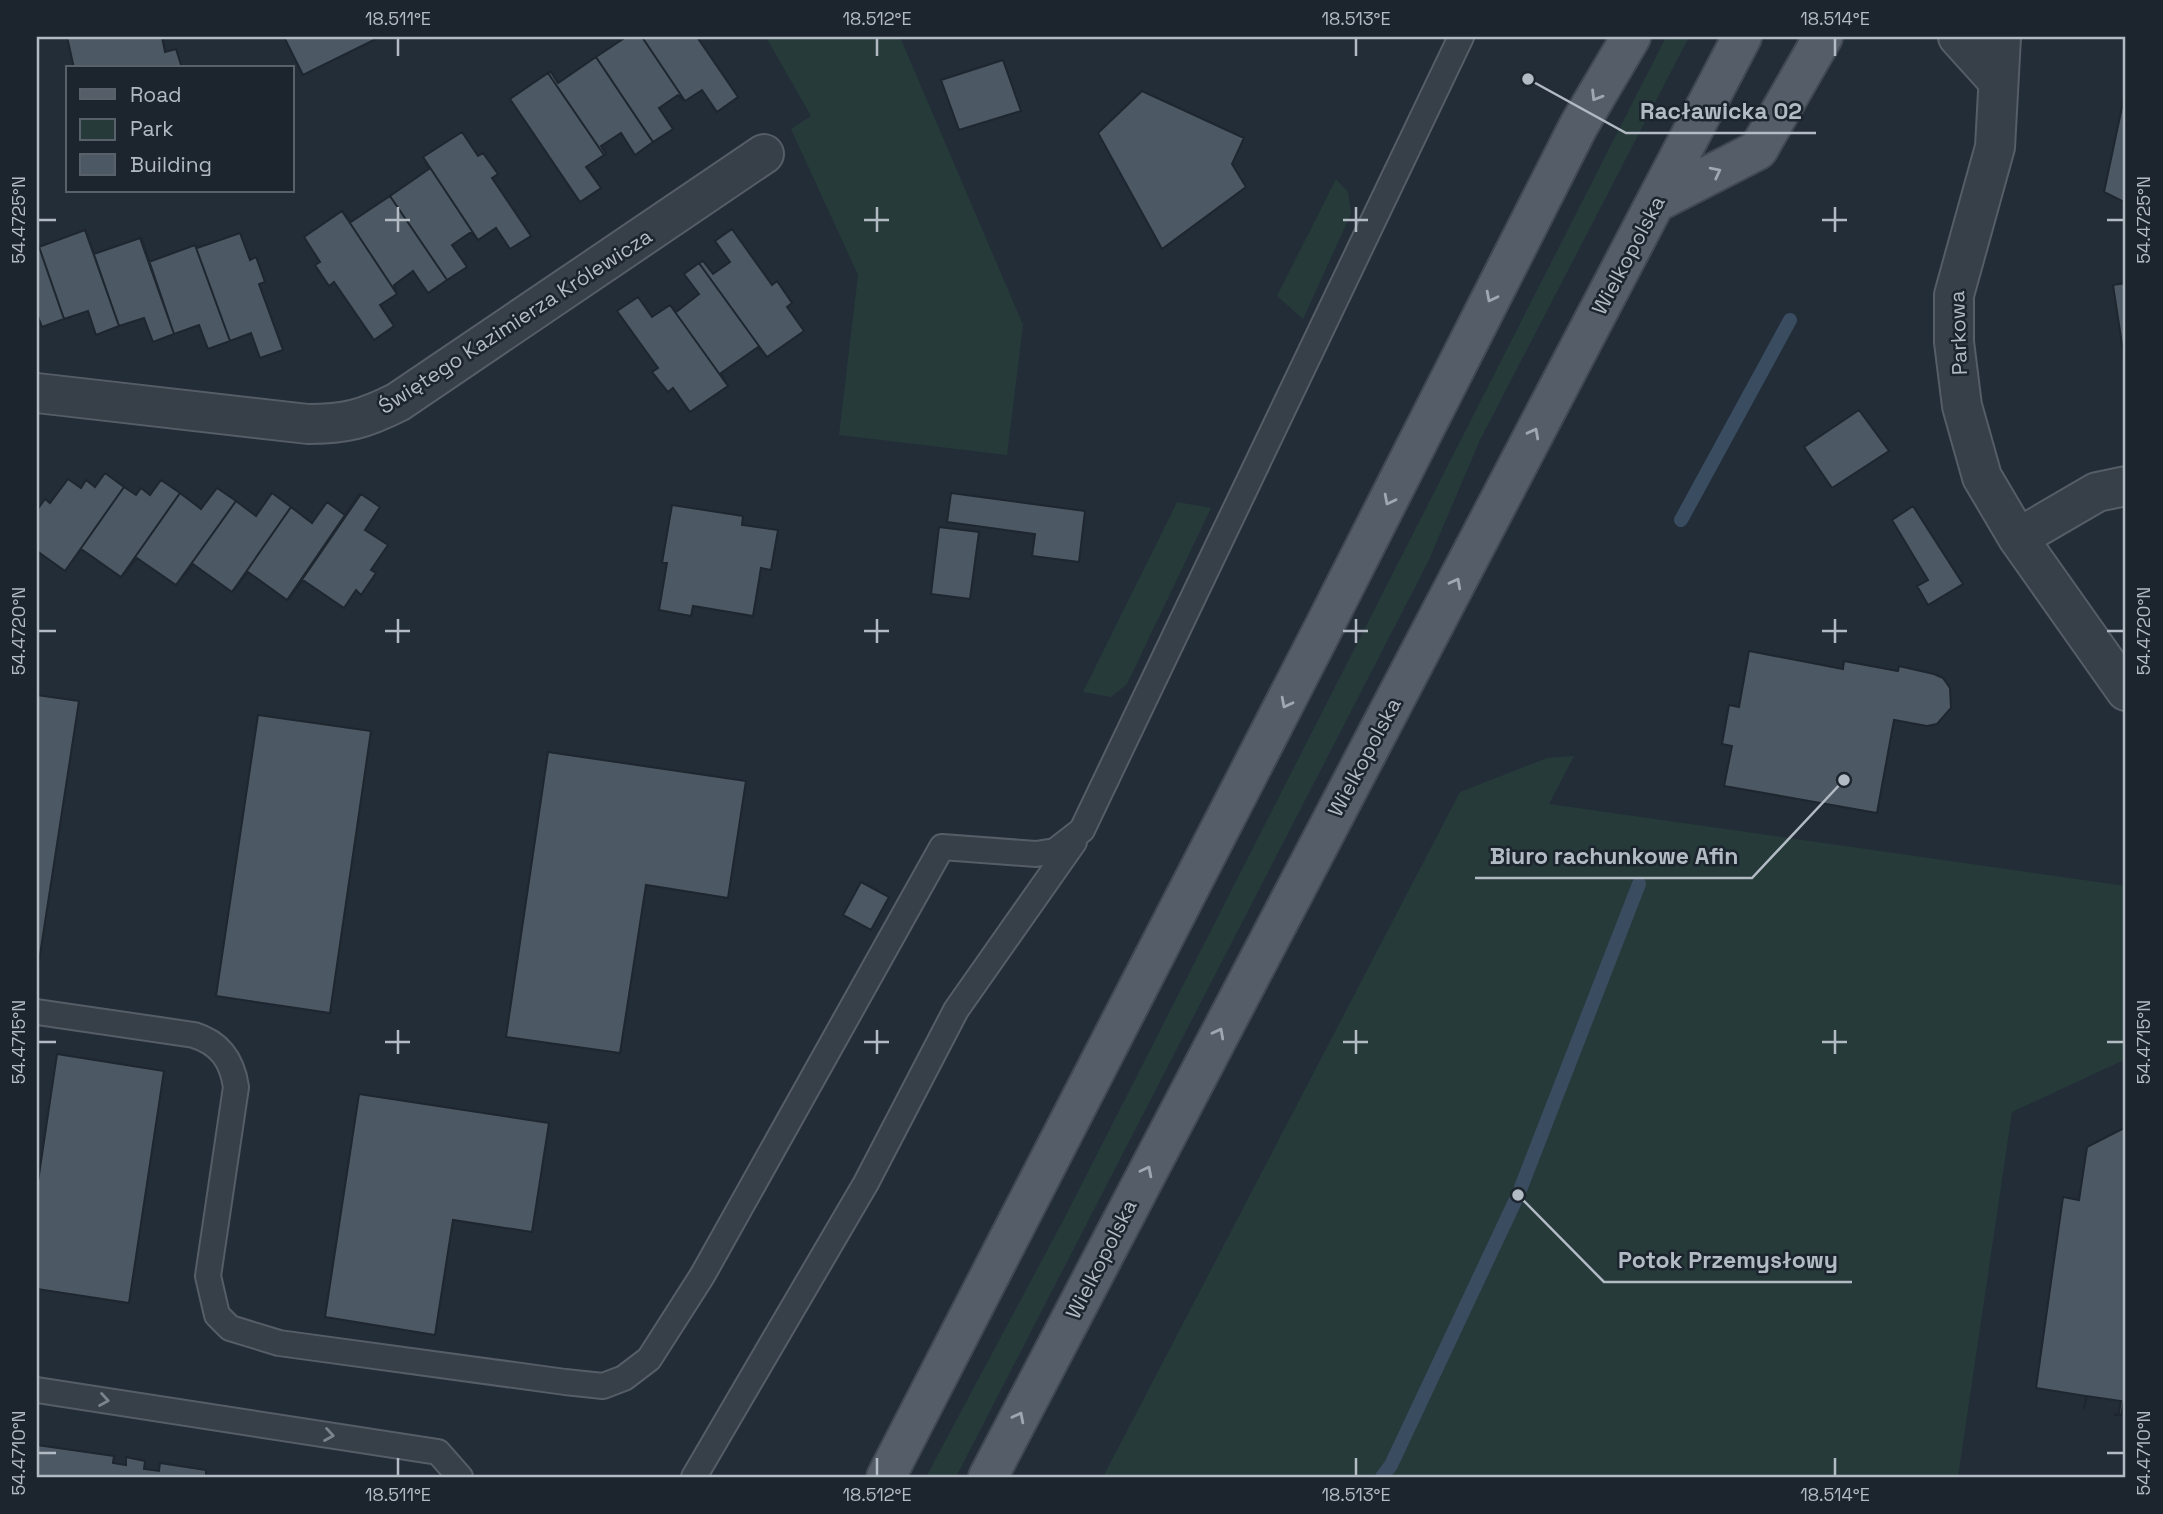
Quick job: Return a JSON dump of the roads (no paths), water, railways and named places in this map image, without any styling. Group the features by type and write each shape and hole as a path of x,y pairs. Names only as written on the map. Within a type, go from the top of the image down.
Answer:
{"main road":[{"path":"886,1477 1275,725 1579,125 1631,37"},
{"name":"Wielkopolska","path":"988,1477 1742,37"},
{"path":"1656,203 1758,150 1823,37"}],"street":[{"path":"1958,37 1996,79"},
{"name":"Parkowa","path":"2001,37 1996,79 1994,147 1954,295 1954,342 1962,406 1982,477 2018,538 2126,691"},
{"name":"Świętego Kazimierza Królewicza","path":"37,393 309,424 341,424 365,419 398,402 764,154"},
{"path":"2018,538 2097,492 2126,486"}],"lane":[{"path":"694,1477 866,1183 956,1010 1082,830 1461,37"},
{"path":"37,1012 194,1035 210,1040 222,1049 234,1074 236,1087 208,1276 217,1315 230,1328 279,1343 603,1386 624,1378 649,1359 702,1276 942,847 1036,855 1055,851 1082,830"},
{"path":"37,1390 438,1452 460,1477"}],"waterway":[{"path":"1681,520 1790,320"},
{"path":"1382,1477 1391,1465 1518,1195 1639,884"}],"place":[{"name":"Racławicka 02","path":"1528,79"},
{"name":"Biuro rachunkowe Afin","path":"1844,780"},
{"name":"Potok Przemysłowy","path":"1518,1195"}]}
